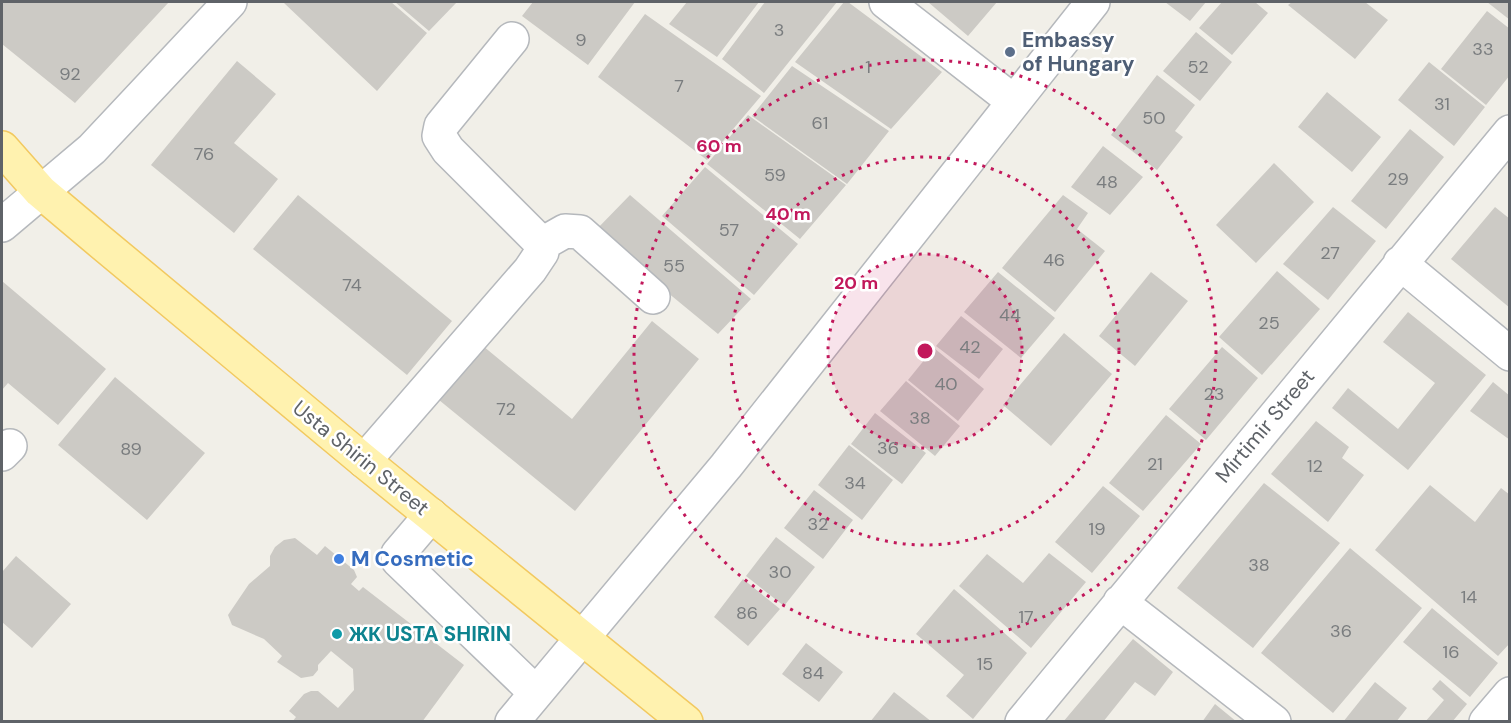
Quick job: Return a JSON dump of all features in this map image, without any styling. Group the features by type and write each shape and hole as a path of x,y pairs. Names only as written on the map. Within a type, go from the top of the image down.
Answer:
{"main road":[{"name":"Usta Shirin Street","path":"2,148 40,191 364,461 686,722"},
{"name":"Usta Shirin Street","path":"2,170 40,191"}],"street":[{"path":"2,225 92,149 230,2"},
{"path":"886,2 1013,101"},
{"path":"512,722 726,466 1013,101 1094,2"},
{"path":"364,461 530,270 542,252 542,244 448,150 439,136 441,126 512,39"},
{"name":"Mirtimir Street","path":"1022,722 1509,132"},
{"path":"542,244 565,231 580,232 653,297"},
{"path":"1400,262 1509,354"},
{"path":"431,515 399,554 398,560 536,693"},
{"path":"1120,602 1274,722"},
{"path":"1486,722 1509,694"}],"building":[{"path":"2,2 169,2 75,103 2,44"},
{"path":"285,2 391,2 427,33 377,91"},
{"path":"395,2 457,2 429,31"},
{"path":"533,2 635,2 588,65 522,16"},
{"path":"687,2 759,2 717,57 669,24"},
{"path":"765,2 837,2 764,93 722,59"},
{"path":"844,2 848,2 942,72 891,129 795,62"},
{"path":"928,2 997,2 968,36"},
{"path":"1165,2 1206,2 1190,21"},
{"path":"1222,2 1255,2 1268,13 1232,55 1199,28"},
{"path":"1292,2 1365,2 1388,20 1355,59 1288,5"},
{"path":"1487,2 1510,2 1510,20"},
{"path":"1487,11 1510,29 1510,75 1486,105 1441,69"},
{"path":"645,14 761,96 707,160 598,77"},
{"path":"1196,32 1232,62 1200,101 1163,71"},
{"path":"237,61 276,94 234,143 278,179 234,233 151,165"},
{"path":"1429,62 1485,107 1454,146 1398,100"},
{"path":"792,66 889,131 847,184 752,116"},
{"path":"1157,75 1195,105 1175,131 1183,137 1157,170 1111,135"},
{"path":"1327,92 1381,137 1352,172 1298,127"},
{"path":"748,115 846,185 800,239 707,164"},
{"path":"1410,129 1444,157 1386,229 1351,201"},
{"path":"1103,146 1143,177 1110,215 1071,187"},
{"path":"1274,163 1314,202 1256,263 1216,225"},
{"path":"705,167 798,244 754,295 662,216"},
{"path":"298,195 452,321 407,375 253,249"},
{"path":"630,195 751,299 718,334 594,232"},
{"path":"1063,195 1088,213 1077,229 1105,251 1055,312 1002,268"},
{"path":"1333,207 1376,241 1328,300 1283,264"},
{"path":"1495,207 1510,219 1510,308 1451,259"},
{"path":"1277,271 1320,309 1262,375 1219,337"},
{"path":"998,272 1055,318 1021,358 964,312"},
{"path":"1151,272 1188,301 1135,366 1099,336"},
{"path":"2,281 106,369 58,425 8,383 2,390"},
{"path":"1408,312 1486,375 1408,470 1332,408 1348,388 1398,429 1435,383 1383,342"},
{"path":"961,316 1003,349 979,379 936,346"},
{"path":"652,321 699,359 575,511 439,400 483,346 572,419"},
{"path":"1064,333 1112,374 1051,446 1003,405"},
{"path":"1222,347 1258,378 1206,440 1169,409"},
{"path":"934,348 984,389 958,421 908,380"},
{"path":"115,377 205,453 147,520 58,445"},
{"path":"906,381 960,426 935,456 880,411"},
{"path":"1493,382 1510,396 1510,440 1470,411"},
{"path":"875,413 926,453 902,484 851,444"},
{"path":"1166,415 1201,444 1143,511 1109,483"},
{"path":"1316,421 1349,447 1342,458 1364,475 1328,522 1271,474"},
{"path":"849,445 893,480 862,520 818,485"},
{"path":"1264,483 1340,543 1253,648 1177,588"},
{"path":"1430,485 1475,522 1501,488 1510,495 1510,643 1498,656 1375,550"},
{"path":"1103,486 1140,516 1092,573 1055,542"},
{"path":"814,490 853,520 823,559 784,528"},
{"path":"776,537 815,567 784,606 746,576"},
{"name":"ЖК USTA SHIRIN","path":"295,538 317,555 325,546 354,570 357,577 351,584 359,591 363,587 464,665 422,722 292,722 296,717 289,711 304,694 311,691 318,691 338,708 354,690 353,669 331,651 318,665 318,670 313,676 301,678 277,662 282,656 264,639 232,625 228,615 249,584 270,566 270,556 275,547 284,540"},
{"path":"1350,548 1422,608 1333,713 1261,653"},
{"path":"1049,553 1086,582 1031,648 959,586 987,554 1023,583"},
{"path":"16,556 71,604 32,648 2,622 2,572"},
{"path":"743,579 780,609 748,646 714,617"},
{"path":"954,589 1027,653 973,719 946,696 964,675 916,634"},
{"path":"1432,608 1498,663 1470,697 1403,642"},
{"path":"1133,639 1173,672 1155,696 1135,682 1103,722 1063,722"},
{"path":"806,643 843,672 819,702 782,674"},
{"path":"1440,680 1467,704 1452,722 1425,722 1444,700 1432,689"},
{"path":"1375,682 1407,708 1396,722 1343,722"},
{"path":"894,692 932,722 870,722"},
{"path":"1215,704 1237,722 1202,722"}],"place":[{"name":"Embassy of Hungary","path":"1010,52"},
{"name":"M Cosmetic","path":"339,559"},
{"name":"ЖК USTA SHIRIN","path":"337,634"}]}
